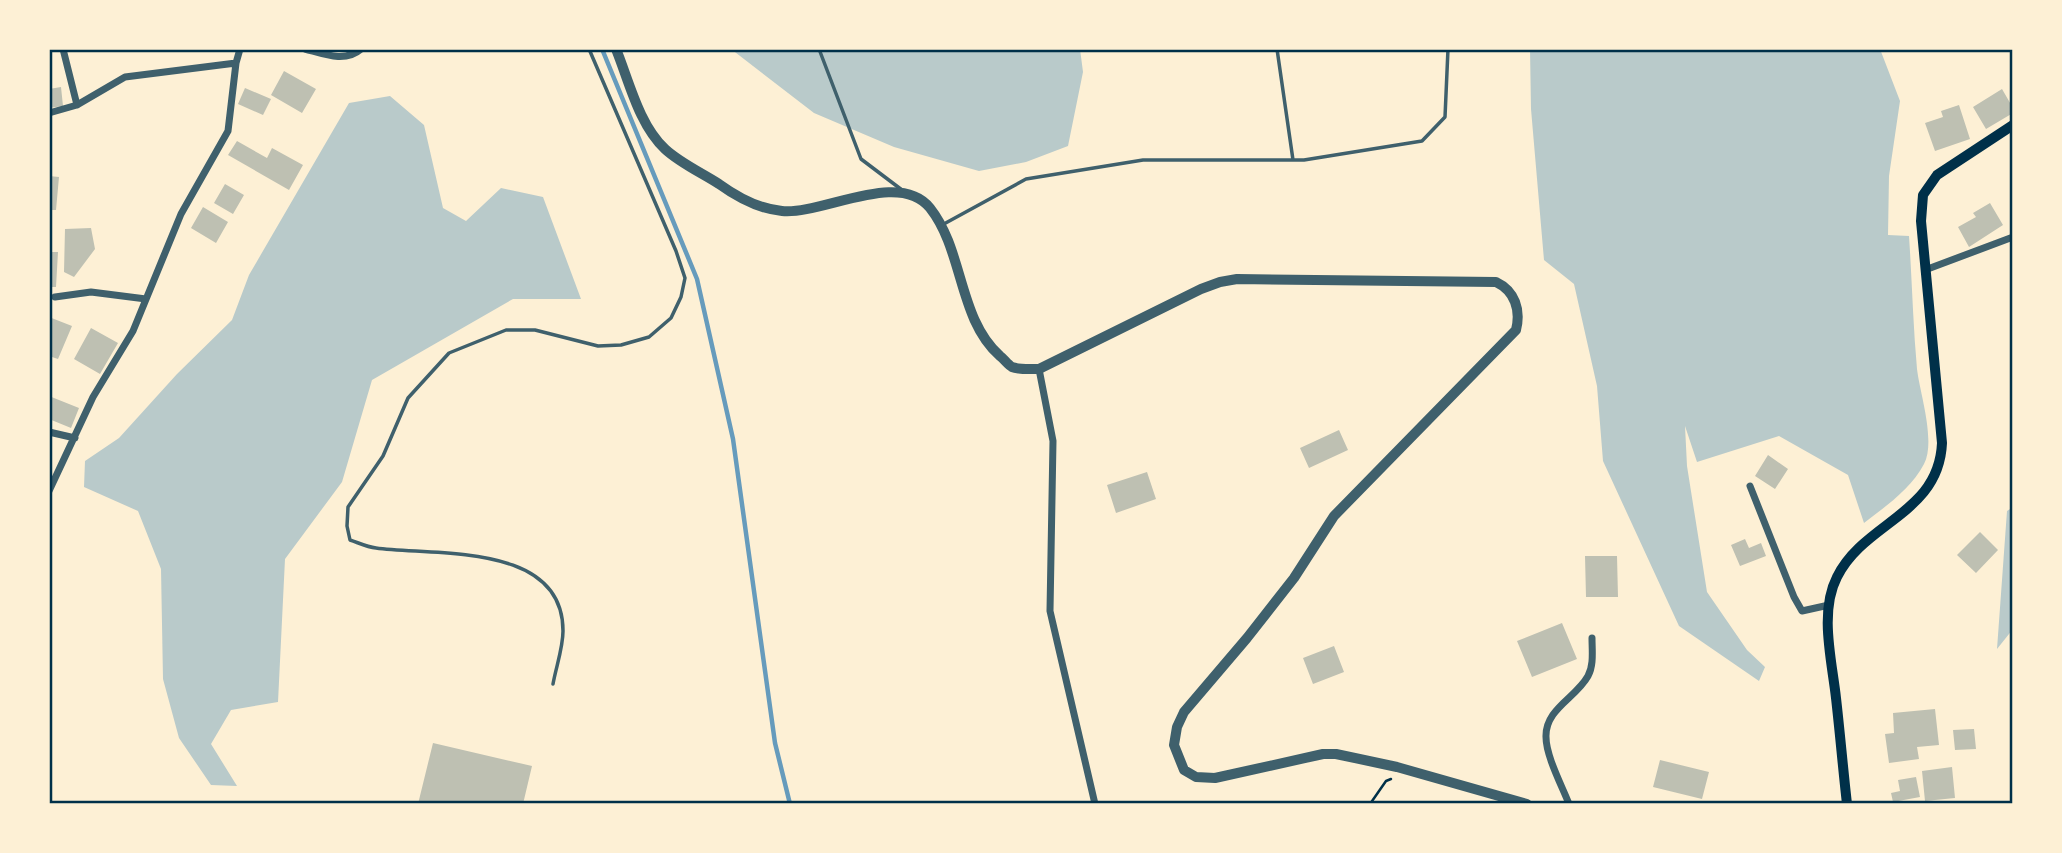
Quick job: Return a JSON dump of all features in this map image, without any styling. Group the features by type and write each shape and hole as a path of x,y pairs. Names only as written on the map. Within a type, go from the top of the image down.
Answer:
{"main road":[{"path":"1847,804 1831,654 1829,605 1836,577 1848,559 1920,497 1934,480 1939,468 1942,443 1925,270 1922,204 1926,189 1937,175 2013,125"}],"street":[{"path":"62,49 77,105"},
{"path":"49,491 93,397 133,331 181,214 228,131 240,49"},
{"path":"305,49 336,57 350,56 361,49"},
{"path":"616,49 640,112 665,149 763,208 785,212 885,192 906,193 921,199 941,226 979,330 985,340 1012,367 1039,369 1220,282 1251,279 1496,282 1506,287 1517,307 1519,320 1516,330 1334,516 1294,578 1184,712 1177,727 1174,745 1184,770 1205,779 1323,754 1336,754 1397,767 1527,804"},
{"path":"49,113 77,105 125,77 236,63"},
{"path":"1925,270 2013,237"},
{"path":"55,297 92,292 146,299"},
{"path":"1039,369 1054,442 1050,611 1095,804"},
{"path":"49,432 75,438"},
{"path":"1750,486 1802,611 1829,605"},
{"path":"1569,804 1545,739 1553,713 1582,685 1589,674 1592,638"}],"lane":[{"path":"553,684 564,632 560,606 550,589 522,567 475,555 373,548 350,540 346,526 348,507 383,456 408,398 449,353 506,330 535,330 598,346 621,345 649,337 671,317 681,297 685,278 676,251 589,49"},
{"path":"819,49 862,159 906,193"},
{"path":"1277,49 1293,160"},
{"path":"941,226 1026,179 1143,160 1293,160 1422,141 1446,117 1448,49"}],"path":[{"path":"1370,804 1387,781 1397,776"}],"shaded area":[{"path":"731,49 1080,49 1083,72 1068,146 1026,162 979,171 894,147 814,113"},
{"path":"1530,49 1880,49 1900,101 1889,176 1888,235 1909,236 1917,369 1928,430 1927,454 1919,473 1897,496 1864,523 1848,475 1779,436 1697,462 1685,426 1687,466 1707,592 1747,650 1765,667 1759,681 1679,626 1603,461 1597,386 1574,284 1544,260 1531,109"},
{"path":"390,96 424,125 443,208 466,221 501,188 543,197 581,299 513,299 372,380 342,482 285,559 278,702 231,710 211,744 237,786 211,785 179,738 163,679 161,569 138,511 84,487 85,461 119,438 177,374 232,320 249,275 349,103"},
{"path":"2013,507 2013,629 1997,649 2007,511"}],"building":[{"path":"284,71 316,89 302,113 271,95"},
{"path":"61,87 63,106 49,108 49,89"},
{"path":"245,88 271,99 263,115 238,104"},
{"path":"2002,89 2013,113 1986,129 1973,107"},
{"path":"1959,105 1970,139 1935,151 1925,123 1943,117 1941,111"},
{"path":"237,141 267,158 272,148 303,165 289,190 228,155"},
{"path":"49,176 59,177 56,210 49,210"},
{"path":"225,184 244,195 233,214 214,203"},
{"path":"1990,203 2003,225 1969,247 1958,227 1976,217 1973,213"},
{"path":"203,207 228,222 216,243 191,228"},
{"path":"91,228 95,249 74,277 64,272 65,229"},
{"path":"49,252 58,252 56,287 49,287"},
{"path":"49,317 72,326 58,359 49,356"},
{"path":"91,328 118,343 100,374 74,359"},
{"path":"49,396 79,408 71,428 49,419"},
{"path":"1339,430 1348,450 1309,468 1300,448"},
{"path":"1768,455 1788,469 1775,489 1755,476"},
{"path":"1147,472 1156,499 1116,513 1107,485"},
{"path":"1980,532 1998,550 1976,573 1957,555"},
{"path":"1745,539 1749,548 1761,543 1766,556 1740,566 1731,545"},
{"path":"1585,556 1617,556 1618,597 1586,597"},
{"path":"1562,623 1577,659 1532,677 1517,641"},
{"path":"1334,646 1344,672 1313,684 1303,658"},
{"path":"1935,709 1939,745 1917,747 1919,759 1889,763 1885,734 1894,733 1893,713"},
{"path":"1974,729 1976,749 1955,750 1953,730"},
{"path":"433,743 532,766 523,804 418,804"},
{"path":"1660,760 1709,772 1702,799 1653,787"},
{"path":"1952,767 1955,798 1925,801 1922,771"},
{"path":"1916,777 1920,797 1893,802 1891,793 1900,791 1898,780"}],"waterway":[{"path":"602,49 697,279 733,439 775,743 790,804"}]}
